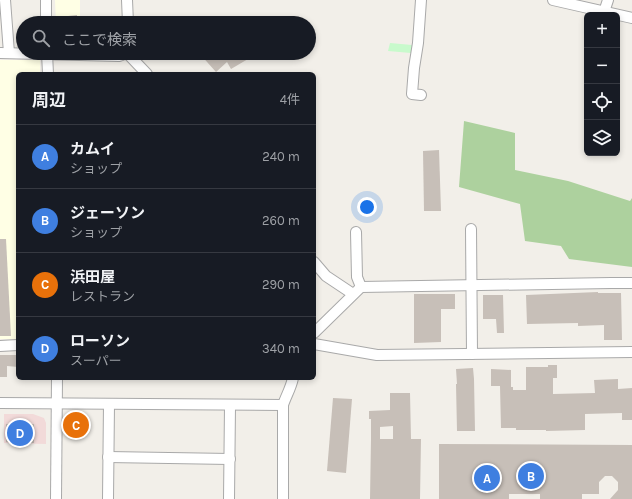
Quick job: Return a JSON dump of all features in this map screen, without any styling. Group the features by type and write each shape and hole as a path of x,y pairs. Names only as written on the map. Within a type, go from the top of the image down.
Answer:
{"street":[{"path":"5,0 5,53 16,53"},
{"path":"46,0 46,16"},
{"path":"127,0 128,16"},
{"path":"421,0 412,94 421,95"},
{"path":"553,0 604,12 608,0"},
{"path":"620,15 632,18"},
{"path":"47,60 48,72"},
{"path":"133,60 144,72"},
{"path":"471,229 472,354"},
{"path":"316,331 357,290 356,232"},
{"path":"316,264 326,276 357,290 472,284 632,283"},
{"path":"316,344 377,355 632,352"},
{"path":"0,346 16,345"},
{"path":"56,499 57,380"},
{"path":"282,499 283,405 292,380"},
{"path":"0,404 283,405"},
{"path":"108,499 109,404"},
{"path":"229,499 230,406"},
{"path":"108,457 230,459"}],"shaded area":[{"path":"55,0 80,0 80,16 56,16"},
{"path":"0,60 40,60 40,72 16,72 16,339 0,339"},
{"path":"4,414 33,414 44,418 46,423 46,444 4,443"}],"green space":[{"path":"390,43 412,45 414,51 411,53 388,51"},
{"path":"464,121 515,133 515,170 568,181 630,201 632,198 632,267 569,259 561,246 525,241 520,204 459,187"}],"building":[{"path":"205,60 246,60 231,69 227,62 216,72"},
{"path":"439,150 441,211 424,211 423,151"},
{"path":"0,239 6,239 11,336 0,336"},
{"path":"598,292 621,293 622,340 604,340 604,325 578,326 578,323 527,324 526,295"},
{"path":"414,294 455,294 455,309 441,309 441,342 414,343"},
{"path":"483,295 503,295 504,333 497,333 496,319 483,319"},
{"path":"0,355 16,355 16,367 7,366 7,377 0,377"},
{"path":"548,365 557,365 557,378 553,378 553,394 595,393 594,380 618,379 618,389 632,388 632,420 622,420 622,413 585,414 585,430 546,431 501,428 500,386 491,386 491,369 511,370 511,387 513,387 513,390 526,390 526,367 548,367"},
{"path":"473,368 475,431 457,431 456,369"},
{"path":"390,393 410,393 411,439 421,439 420,499 370,499 371,419 369,419 369,411 390,410","holes":["393,426 393,439 380,439 380,427"]},
{"path":"333,398 352,399 346,473 327,471"},
{"path":"73,415 82,415 83,431 69,430 69,420"},
{"path":"6,424 34,424 34,443 6,442"},
{"path":"439,444 632,445 632,499 610,499 618,490 618,482 612,476 605,476 599,482 599,494 582,494 582,499 540,499 540,494 509,494 509,499 439,499"}],"place":[{"name":"浜田屋","path":"76,425"},
{"name":"ローソン","path":"20,433"},
{"name":"ジェーソン","path":"531,476"},
{"name":"カムイ","path":"487,478"}]}
